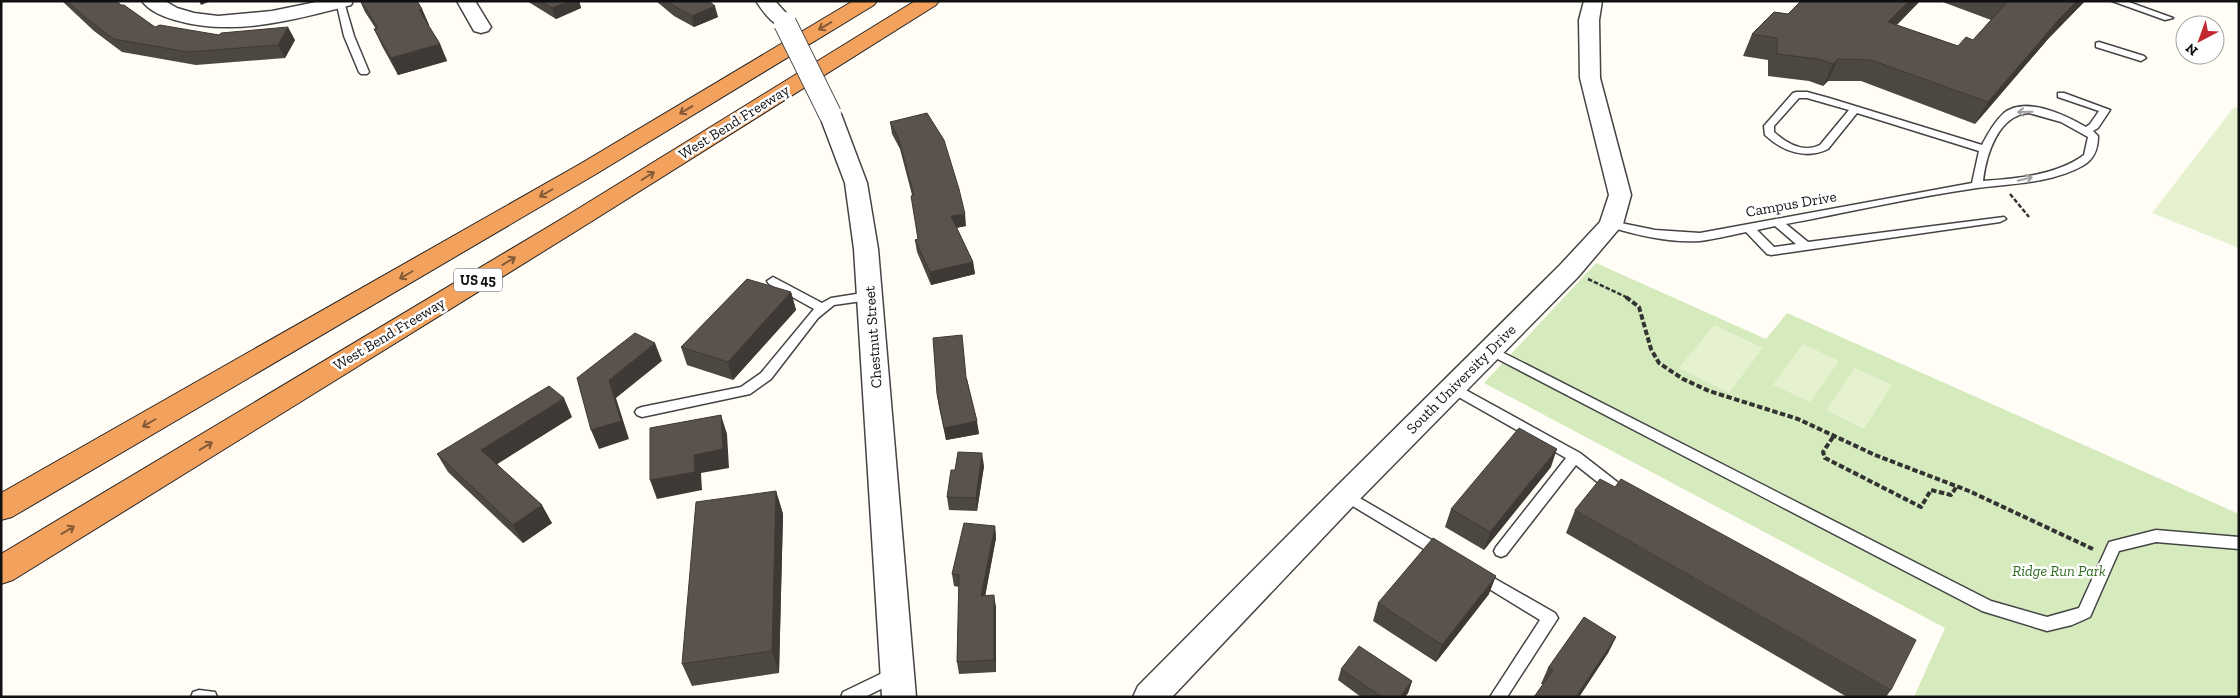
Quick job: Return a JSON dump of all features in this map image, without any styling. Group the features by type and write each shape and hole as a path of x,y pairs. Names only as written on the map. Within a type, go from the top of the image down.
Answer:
{"highway":[{"name":"US 45","path":"9,503 579,174 867,1"},
{"name":"West Bend Freeway","path":"9,566 572,223 929,1"}],"street":[{"path":"151,1 159,8 197,20 250,20 307,11 342,2"},
{"path":"466,1 480,27"},
{"name":"Chestnut Street","path":"765,1 785,23 830,114 856,183 866,249 898,685"},
{"name":"South University Drive","path":"1150,697 1346,495 1570,271 1611,224 1620,195 1590,78 1589,20 1593,1"}],"lane":[{"path":"2116,1 2168,18"},
{"path":"342,2 348,36 364,72"},
{"path":"2100,44 2140,58"},
{"path":"1854,110 1824,147 1818,151 1805,151 1788,147 1768,133 1769,126 1796,95 1807,95 1984,149"},
{"path":"1977,185 1984,149 1988,140 2009,114 2022,110 2049,115 2066,120 2086,131 2094,126 2105,110 2061,95"},
{"name":"Campus Drive","path":"1611,224 1642,234 1670,237 1700,237 1977,185 2002,184 2074,166 2087,157 2093,144 2093,136 2086,131"},
{"path":"1748,227 1771,251 2000,219"},
{"path":"1777,222 1804,246"},
{"path":"773,281 808,299 822,310"},
{"path":"642,412 745,391 766,376 814,315 831,302 869,296"},
{"path":"1490,350 1987,606 2048,624 2072,618 2085,612 2114,546 2156,536 2239,543"},
{"path":"1453,388 1575,457 1630,498"},
{"path":"1501,551 1575,457"},
{"path":"1346,495 1550,618 1498,697"},
{"path":"849,697 898,685"},
{"path":"199,697 209,697"}],"path":[{"path":"1570,271 1612,289 1627,297 1639,307 1651,349 1659,363 1683,379 1709,391 1798,419 1833,437 1956,486 2109,557"},
{"path":"1833,437 1824,452 1825,458 1921,507 1931,490 1951,495 1956,486"}],"green space":[{"path":"2234,107 2239,108 2239,248 2152,213"},
{"name":"Ridge Run Park","path":"1596,263 1766,339 1787,313 2239,514 2239,697 1914,697 1945,628 1484,383"},
{"path":"1714,325 1763,348 1729,393 1679,368"},
{"path":"1803,344 1839,361 1810,402 1773,385"},
{"path":"1855,368 1892,385 1864,429 1826,410"}],"building":[{"path":"67,1 117,1 155,27 160,25 219,35 221,33 288,27 278,45 188,52 114,39"},
{"path":"361,1 417,1 422,9 419,10 440,44 391,58 374,29 378,28"},
{"path":"540,1 570,1 552,8"},
{"path":"667,1 709,1 715,6 692,16"},
{"path":"1801,1 1909,1 1888,22 1958,46 1966,37 1973,40 2008,1 2077,1 1988,102 1871,60 1838,59 1833,64 1819,59 1777,54 1777,38 1752,34 1774,12 1788,14"},
{"path":"927,113 944,140 965,214 951,216 973,262 930,272 915,240 918,239 911,196 914,195 898,137 890,122"},
{"path":"747,279 791,292 728,362 681,347"},
{"path":"635,333 655,343 609,380 621,421 591,430 577,378"},
{"path":"962,335 966,377 977,421 944,428 937,394 933,338"},
{"path":"549,386 564,398 481,450 542,505 513,525 437,454"},
{"path":"721,415 723,449 694,455 695,472 650,480 650,428"},
{"path":"1519,428 1557,449 1490,532 1451,509"},
{"path":"958,452 982,453 976,498 947,497 951,470 955,470"},
{"path":"1600,479 1615,487 1621,479 1916,640 1891,690 1575,510"},
{"path":"776,491 772,651 682,664 696,502"},
{"path":"964,523 995,526 981,596 994,595 994,660 957,662 959,575 952,574"},
{"path":"1433,538 1496,576 1442,645 1378,603"},
{"path":"1584,617 1616,637 1576,697 1534,697 1553,670 1548,668"},
{"path":"1359,646 1412,681 1400,697 1382,697 1341,669"}]}
